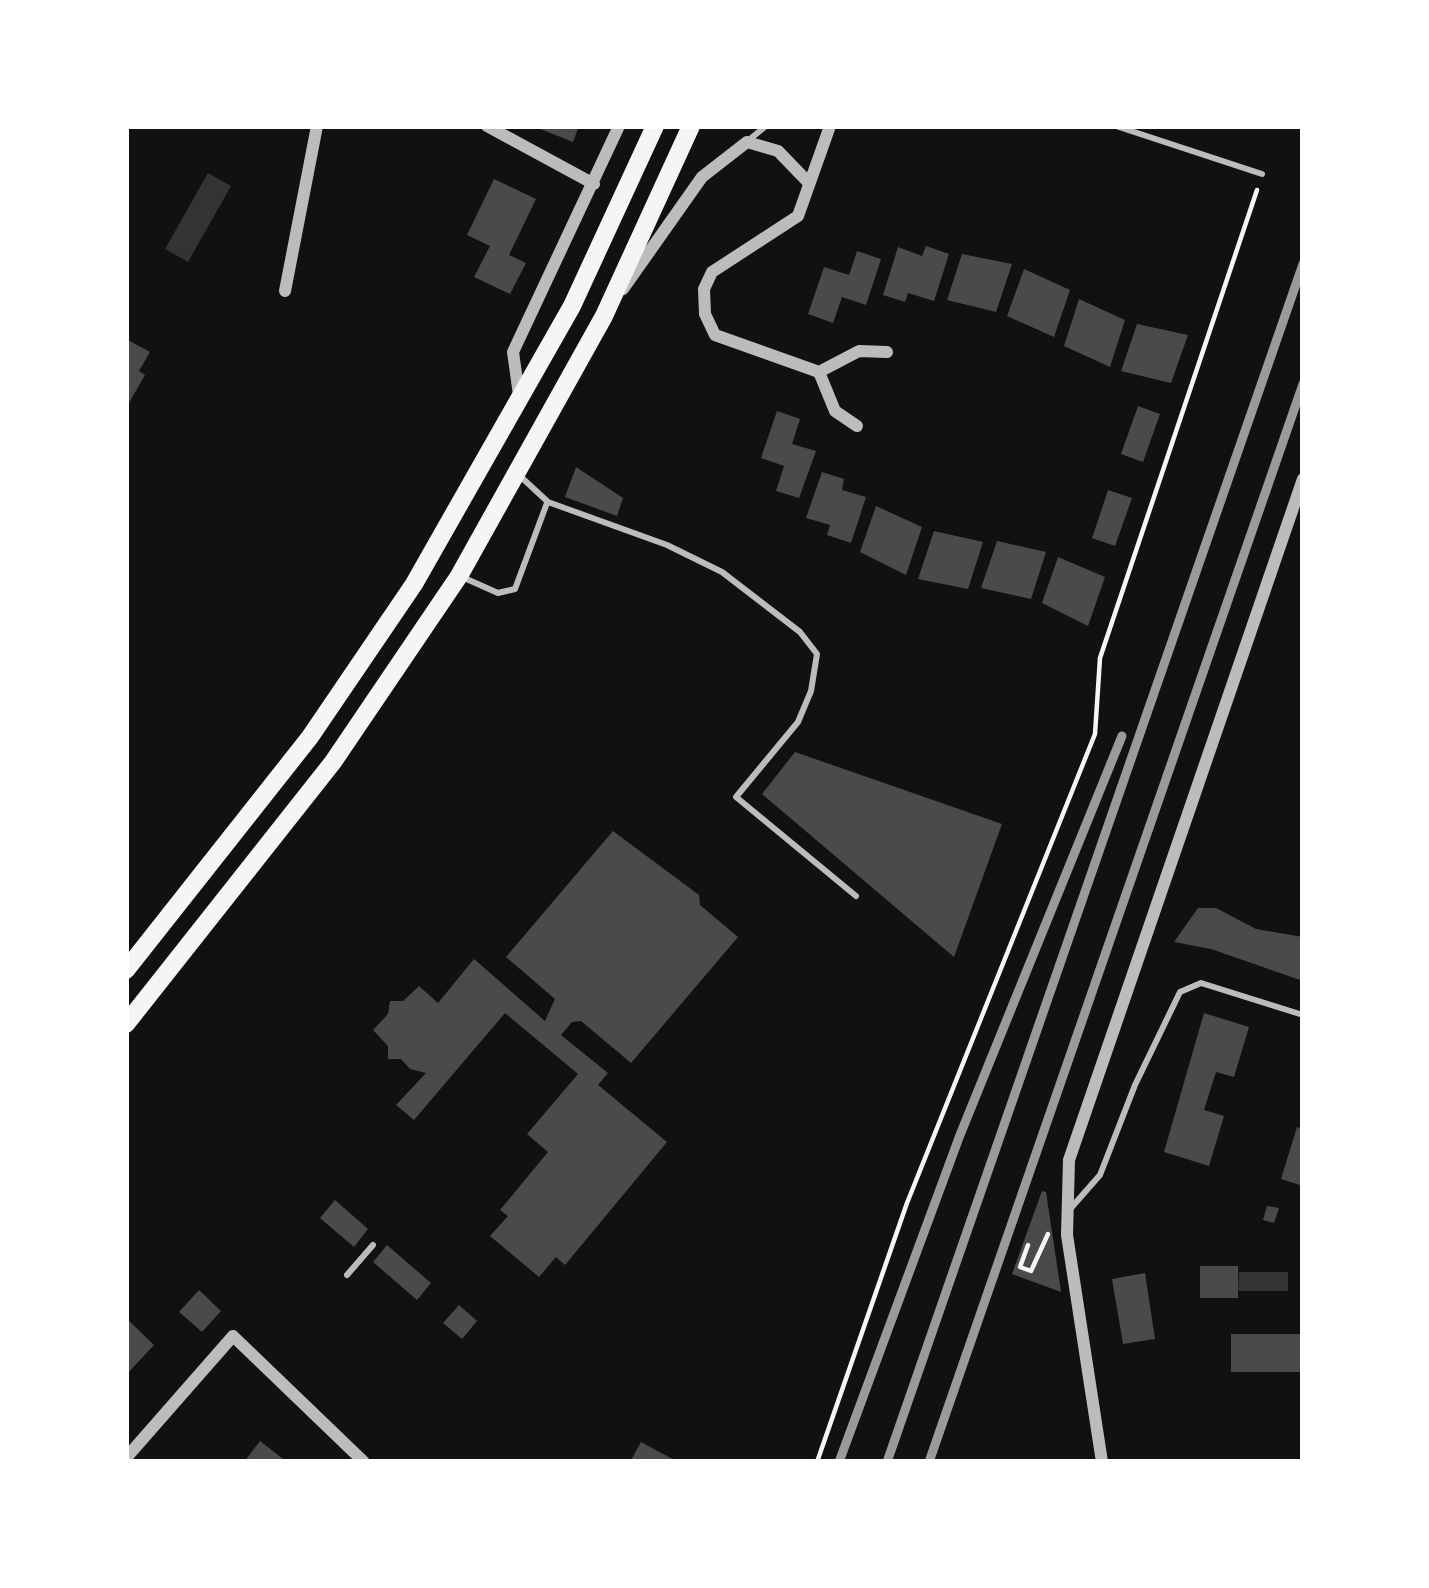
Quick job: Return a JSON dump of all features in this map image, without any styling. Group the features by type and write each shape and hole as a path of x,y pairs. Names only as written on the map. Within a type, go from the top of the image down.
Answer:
{"main road":[{"path":"126,970 229,844 363,662 520,404 655,126"},
{"path":"126,1024 310,793 458,576 604,316 691,126"}],"street":[{"path":"286,291 317,126"},
{"path":"488,126 508,131 594,184"},
{"path":"520,404 513,352 619,126"},
{"path":"830,126 798,216 780,232 722,262 708,279 703,301 715,335 819,372 859,351 887,352"},
{"path":"604,316 702,177 747,142 778,151 807,182"},
{"path":"819,372 835,411 857,426"},
{"path":"1102,1462 1067,1235 1079,1119 1303,479"},
{"path":"126,1458 233,1336 364,1462"}],"lane":[{"path":"747,142 766,126"},
{"path":"1116,126 1262,174"},
{"path":"518,475 548,502 667,545 722,572 800,632 817,654 811,692 798,722 736,796 856,896"},
{"path":"458,576 497,593 515,589 548,502"},
{"path":"1066,1213 1100,1175 1180,992 1201,983 1303,1015"},
{"path":"347,1275 373,1245"}],"path":[{"path":"817,1462 909,1203 1095,734 1100,658 1262,174"},
{"path":"1028,1244 1020,1268 1031,1271 1044,1234 1067,1235"}],"shaded area":[{"path":"208,173 231,186 188,262 165,249"},
{"path":"1239,1272 1288,1272 1288,1291 1238,1291"}],"building":[{"path":"533,126 579,126 573,142"},
{"path":"494,179 536,199 509,255 526,263 510,294 474,277 490,246 467,235"},
{"path":"926,246 949,254 934,301 908,293 905,302 883,295 898,247 922,256"},
{"path":"857,251 881,259 866,305 842,297 833,323 808,314 824,267 849,275"},
{"path":"962,254 1012,264 996,312 947,300"},
{"path":"1024,269 1070,290 1054,337 1007,316"},
{"path":"1079,299 1125,320 1110,367 1064,346"},
{"path":"1137,324 1188,335 1171,383 1121,371"},
{"path":"126,339 150,352 139,371 145,375 126,408"},
{"path":"1138,406 1160,414 1143,462 1121,454"},
{"path":"777,411 800,419 792,444 816,451 799,498 776,491 784,466 761,458"},
{"path":"576,467 623,498 617,516 565,497"},
{"path":"822,472 844,479 842,490 866,497 851,543 827,535 830,525 806,518"},
{"path":"1108,490 1132,498 1115,546 1092,538"},
{"path":"876,506 922,527 906,575 860,552"},
{"path":"934,531 983,542 968,589 918,579"},
{"path":"997,541 1046,552 1031,599 981,588"},
{"path":"1058,557 1105,577 1088,626 1042,603"},
{"path":"795,752 1002,824 954,957 762,794"},
{"path":"613,831 699,895 700,905 738,937 631,1063 581,1021 572,1022 561,1035 608,1073 598,1085 667,1142 565,1265 556,1257 539,1277 490,1236 508,1216 500,1210 548,1152 527,1134 578,1074 505,1013 414,1120 396,1105 426,1073 410,1069 401,1059 388,1059 388,1046 373,1030 388,1014 390,1001 403,1001 419,986 438,1003 474,959 545,1021 555,999 506,957"},
{"path":"1198,908 1216,908 1256,929 1303,937 1303,981 1211,949 1174,942"},
{"path":"1204,1013 1249,1027 1234,1077 1216,1072 1204,1110 1224,1116 1209,1166 1164,1152"},
{"path":"1297,1127 1303,1129 1303,1186 1281,1179"},
{"path":"1042,1191 1046,1192 1061,1292 1012,1274"},
{"path":"335,1200 368,1229 354,1247 320,1218"},
{"path":"1267,1206 1279,1208 1274,1223 1263,1220"},
{"path":"387,1245 431,1283 417,1300 373,1262"},
{"path":"1200,1266 1238,1266 1238,1298 1200,1298"},
{"path":"1145,1273 1155,1339 1123,1344 1112,1279"},
{"path":"199,1290 221,1311 202,1332 179,1312"},
{"path":"459,1305 477,1321 462,1339 443,1323"},
{"path":"126,1318 154,1345 126,1375"},
{"path":"1231,1334 1303,1334 1303,1372 1231,1372"},
{"path":"260,1441 287,1462 244,1462"},
{"path":"641,1442 678,1462 630,1462"}],"railway":[{"path":"887,1462 1303,264"},
{"path":"929,1462 1303,384"},
{"path":"839,1462 960,1135 1122,736"}]}
